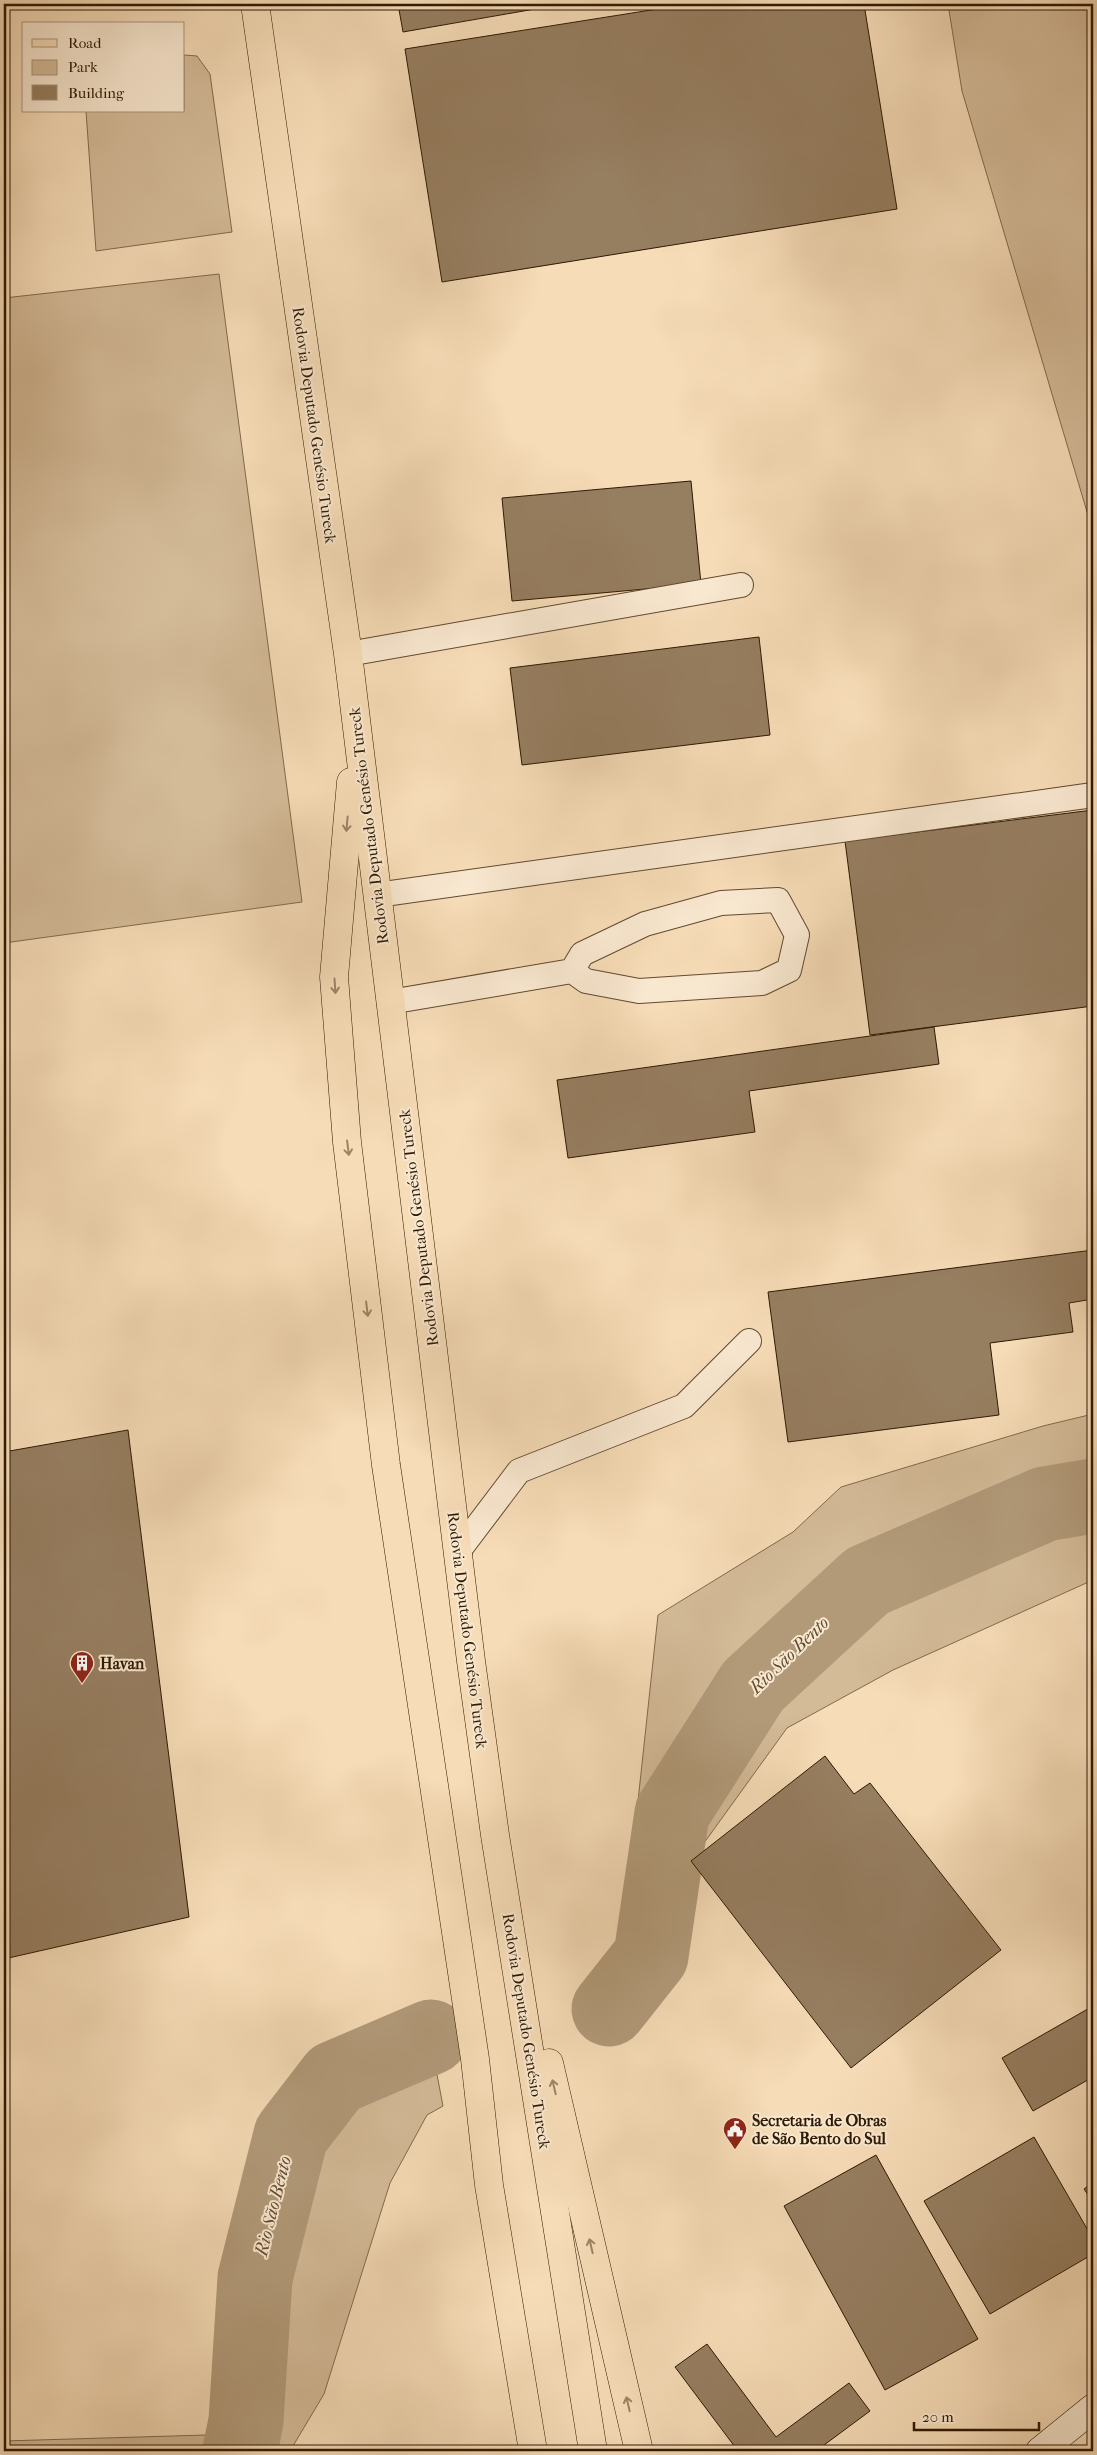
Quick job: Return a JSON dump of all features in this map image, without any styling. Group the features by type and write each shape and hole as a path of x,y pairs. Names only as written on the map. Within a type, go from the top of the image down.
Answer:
{"main road":[{"name":"Rodovia Deputado Genésio Tureck","path":"255,4 348,654 376,895 495,1835 593,2451"},
{"path":"356,723 334,977 347,1142 388,1475 475,2059 489,2185 533,2451"},
{"path":"495,1835 639,2451"},
{"path":"1040,2451 1093,2408"}],"lane":[{"path":"348,654 741,585"},
{"path":"376,895 1093,796"},
{"path":"390,1002 572,971 586,981 640,991 762,984 789,970 798,935 778,900 721,903 645,924 582,954 572,971"},
{"path":"458,1553 519,1471 684,1406 749,1341"}],"green space":[{"path":"948,4 1093,4 1093,532 962,91"},
{"path":"185,55 197,56 210,74 232,232 96,251 86,112 185,112"},
{"path":"219,274 302,902 4,943 4,298"},
{"path":"1093,1414 1093,1580 893,1670 787,1728 691,1861 683,1943 612,2043 658,1615 793,1532 841,1487 1043,1426"},
{"path":"434,2059 443,2106 427,2115 390,2183 324,2394 290,2451 240,2451 305,2148 352,2092"},
{"path":"206,2435 205,2451 4,2451 4,2441"}],"building":[{"path":"398,4 558,4 558,5 403,32"},
{"path":"689,4 864,4 897,209 442,282 405,49"},
{"path":"691,481 701,584 512,601 502,498"},
{"path":"759,637 770,735 522,765 510,668"},
{"path":"1093,810 1093,1006 870,1035 845,841"},
{"path":"934,1027 939,1064 749,1091 755,1132 568,1158 557,1080"},
{"path":"1093,1250 1093,1299 1069,1303 1073,1332 990,1343 999,1415 788,1442 768,1292"},
{"name":"Havan","path":"128,1430 189,1917 4,1959 4,1452"},
{"path":"825,1756 854,1794 870,1783 1001,1950 851,2068 691,1861"},
{"path":"1093,2006 1093,2077 1033,2111 1002,2058"},
{"path":"1034,2137 1093,2239 1093,2254 990,2314 924,2201"},
{"path":"876,2155 978,2339 885,2390 784,2206"},
{"path":"1093,2182 1093,2202 1084,2189"},
{"path":"707,2344 776,2437 849,2383 870,2411 816,2451 738,2451 675,2367"}],"waterway":[{"name":"Rio São Bento","path":"609,2009 651,1956 672,1813 753,1686 867,1581 1045,1504 1093,1496"},
{"name":"Rio São Bento","path":"240,2451 246,2421 255,2278 291,2135 335,2078 431,2037"}],"place":[{"name":"Havan","path":"82,1684"},
{"name":"Secretaria de Obras de São Bento do Sul","path":"735,2150"}]}
